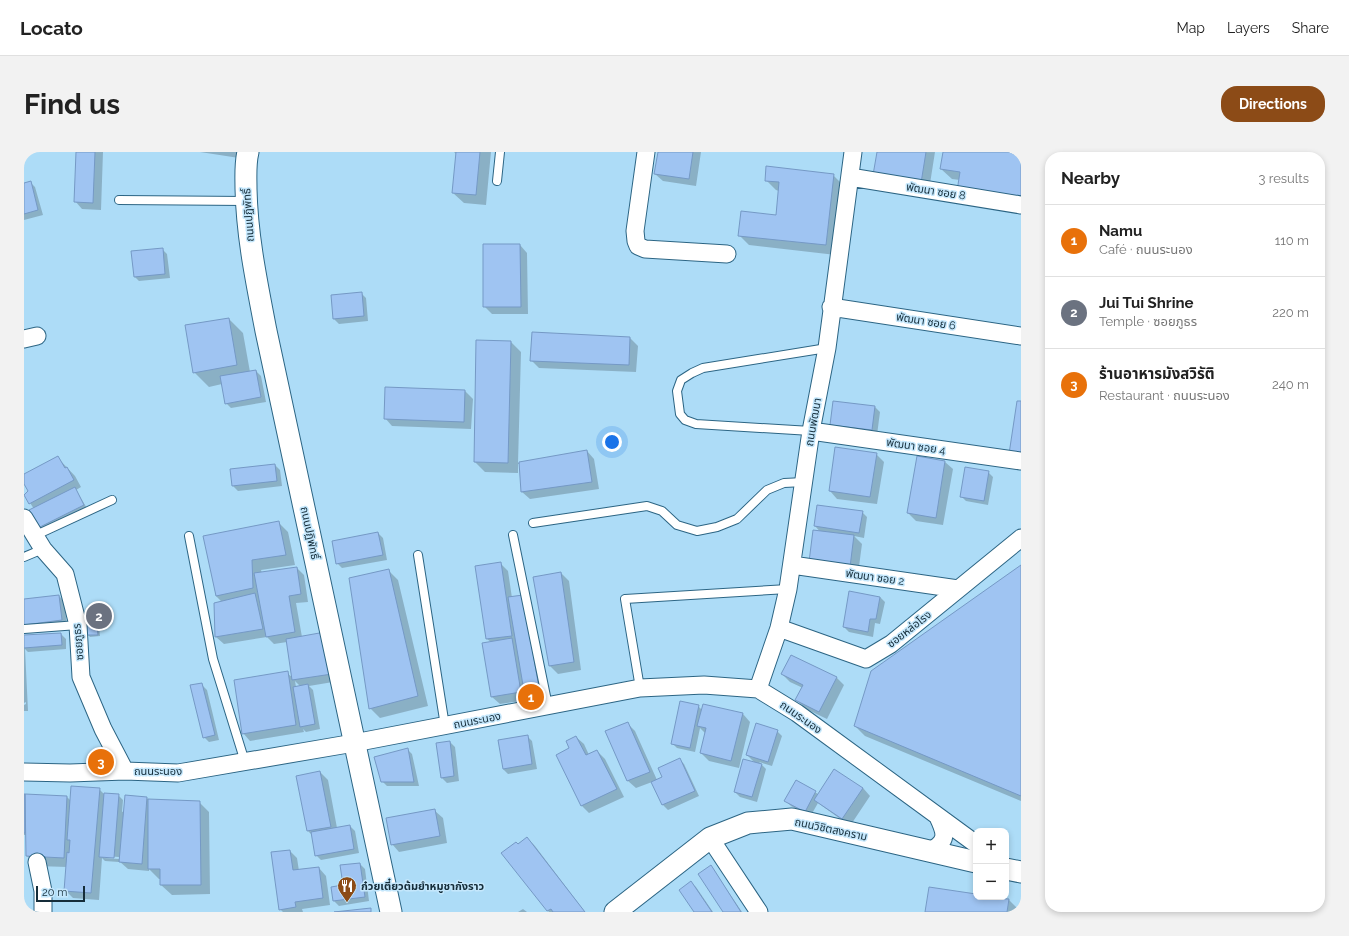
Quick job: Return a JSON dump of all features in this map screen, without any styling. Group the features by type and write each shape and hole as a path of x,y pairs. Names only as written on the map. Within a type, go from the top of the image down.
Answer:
{"street":[{"name":"ถนนปฏิพัทธิ์","path":"248,152 246,161 246,201 249,242 266,331 391,912"},
{"path":"646,152 635,231 638,246 645,249 727,254"},
{"name":"ถนนพัฒนา","path":"758,689 779,628 788,589 811,431 827,348 831,307 853,152"},
{"name":"พัฒนา ซอย 8","path":"850,177 1021,204"},
{"name":"พัฒนา ซอย 6","path":"831,307 1021,336"},
{"name":"พัฒนา ซอย 4","path":"811,431 1021,461"},
{"name":"ซอยภูธร","path":"24,518 38,542 65,574 78,625 81,677 102,729 125,771"},
{"name":"ซอยหล่อโรง","path":"779,628 866,658 891,644 1021,538"},
{"name":"พัฒนา ซอย 2","path":"792,564 958,589"},
{"name":"ถนนระนอง","path":"24,772 70,773 125,771 178,773 354,743 640,688 704,685 758,689 797,713 973,842"},
{"path":"930,851 939,846 943,841 945,834 938,816"},
{"name":"ถนนวิชิตสงคราม","path":"616,912 710,838 748,823 792,819 973,861"},
{"path":"710,838 760,912"},
{"path":"37,862 43,891 43,912"}],"lane":[{"path":"497,181 500,152"},
{"path":"119,200 246,201"},
{"path":"811,431 696,424 685,420 680,414 677,391 682,380 703,368 827,348"},
{"path":"533,523 647,506 662,511 677,525 696,530 718,527 737,519 768,490 784,483 804,482"},
{"path":"24,558 38,542 112,500"},
{"path":"513,535 548,706"},
{"path":"189,536 213,659 245,762"},
{"path":"418,555 445,726"},
{"path":"640,688 625,600 788,589"},
{"path":"24,629 78,625"}],"building":[{"path":"76,152 95,152 93,203 74,202"},
{"path":"456,152 480,152 476,195 452,193"},
{"path":"658,152 693,152 689,179 654,174"},
{"path":"877,152 926,152 921,183 873,175"},
{"path":"943,152 1021,152 1021,200 957,191 960,172 940,169"},
{"path":"766,166 834,174 826,245 738,236 741,211 776,215 779,182 765,181"},
{"path":"31,181 38,210 24,214 24,183"},
{"path":"483,244 520,244 521,307 483,307"},
{"path":"163,248 165,274 134,277 131,251"},
{"path":"362,292 364,316 333,319 331,295"},
{"path":"229,318 237,365 193,373 185,325"},
{"path":"532,332 630,337 629,365 530,361"},
{"path":"476,340 511,341 508,463 474,462"},
{"path":"256,370 261,397 225,404 220,376"},
{"path":"385,387 465,390 464,422 384,419"},
{"path":"833,401 875,406 872,430 830,425"},
{"path":"1017,401 1021,401 1021,455 1009,454"},
{"path":"835,447 877,453 870,497 829,491"},
{"path":"587,450 592,482 521,492 519,462"},
{"path":"58,456 65,468 67,467 74,480 29,504 24,495 28,491 24,484 24,474"},
{"path":"917,456 945,461 936,518 907,513"},
{"path":"275,464 277,481 232,486 230,469"},
{"path":"965,467 989,471 984,501 960,497"},
{"path":"75,487 84,505 38,528 29,510"},
{"path":"817,505 863,511 859,533 814,526"},
{"path":"279,521 286,555 252,560 253,588 216,596 203,536"},
{"path":"813,530 854,535 850,567 809,562"},
{"path":"378,532 383,555 336,564 332,541"},
{"path":"501,562 512,636 486,639 475,566"},
{"path":"1021,565 1021,796 854,726 871,671"},
{"path":"297,567 301,594 289,596 295,632 266,637 254,573"},
{"path":"389,569 418,696 369,709 349,578"},
{"path":"561,572 574,662 549,666 533,577"},
{"path":"849,591 880,597 876,619 870,619 868,632 843,627"},
{"path":"255,593 263,629 215,637 214,603"},
{"path":"59,595 62,620 24,625 24,599"},
{"path":"523,595 539,688 524,691 508,597"},
{"path":"85,614 96,614 98,635 87,635"},
{"path":"325,632 332,674 292,680 286,639"},
{"path":"61,633 62,645 24,648 24,635"},
{"path":"512,638 521,692 491,697 482,643"},
{"path":"791,655 837,677 819,712 795,700 803,685 781,674"},
{"path":"288,671 296,725 242,734 234,680"},
{"path":"202,683 215,735 203,738 190,685"},
{"path":"308,684 315,724 300,727 293,687"},
{"path":"680,701 699,705 690,748 671,744"},
{"path":"703,704 743,713 731,761 700,753 706,728 697,726"},
{"path":"628,722 650,772 627,781 605,731"},
{"path":"756,723 778,730 768,762 746,755"},
{"path":"528,735 532,764 503,769 498,740"},
{"path":"576,736 586,755 597,750 617,789 581,806 556,755 569,748 566,741"},
{"path":"450,741 454,776 441,778 436,743"},
{"path":"408,748 414,782 381,782 374,757"},
{"path":"680,758 695,791 662,805 651,782 662,777 658,768"},
{"path":"743,759 762,764 752,797 734,792"},
{"path":"834,769 863,788 842,819 814,800"},
{"path":"320,771 331,827 307,831 296,776"},
{"path":"796,780 816,791 805,812 784,801"},
{"path":"71,786 100,788 91,893 64,891 67,852 69,853 70,840 67,840"},
{"path":"104,793 119,794 114,858 99,857"},
{"path":"25,794 25,833 24,833"},
{"path":"25,794 67,796 64,858 26,856"},
{"path":"125,795 147,797 142,864 119,862"},
{"path":"148,799 200,801 201,885 160,885 160,869 148,869"},
{"path":"435,809 440,836 391,845 386,818"},
{"path":"350,825 354,849 315,856 311,832"},
{"path":"527,837 585,912 553,912 551,909 547,911 501,853 516,842 518,844"},
{"path":"290,850 293,870 319,867 323,898 295,902 296,907 279,910 271,852"},
{"path":"360,863 365,897 333,901 331,887 343,885 340,865"},
{"path":"711,865 741,912 723,912 698,874"},
{"path":"691,881 712,912 694,912 679,890"},
{"path":"929,887 973,894 973,900 1009,900 1007,912 925,912"},
{"path":"371,908 371,912 334,912"}],"place":[{"name":"Jui Tui Shrine","path":"99,616"},
{"name":"Namu","path":"531,697"},
{"name":"ร้านอาหารมังสวิรัติ","path":"101,762"},
{"name":"ก๋วยเตี๋ยวต้มยำหมูชากังราว","path":"347,903"}]}
